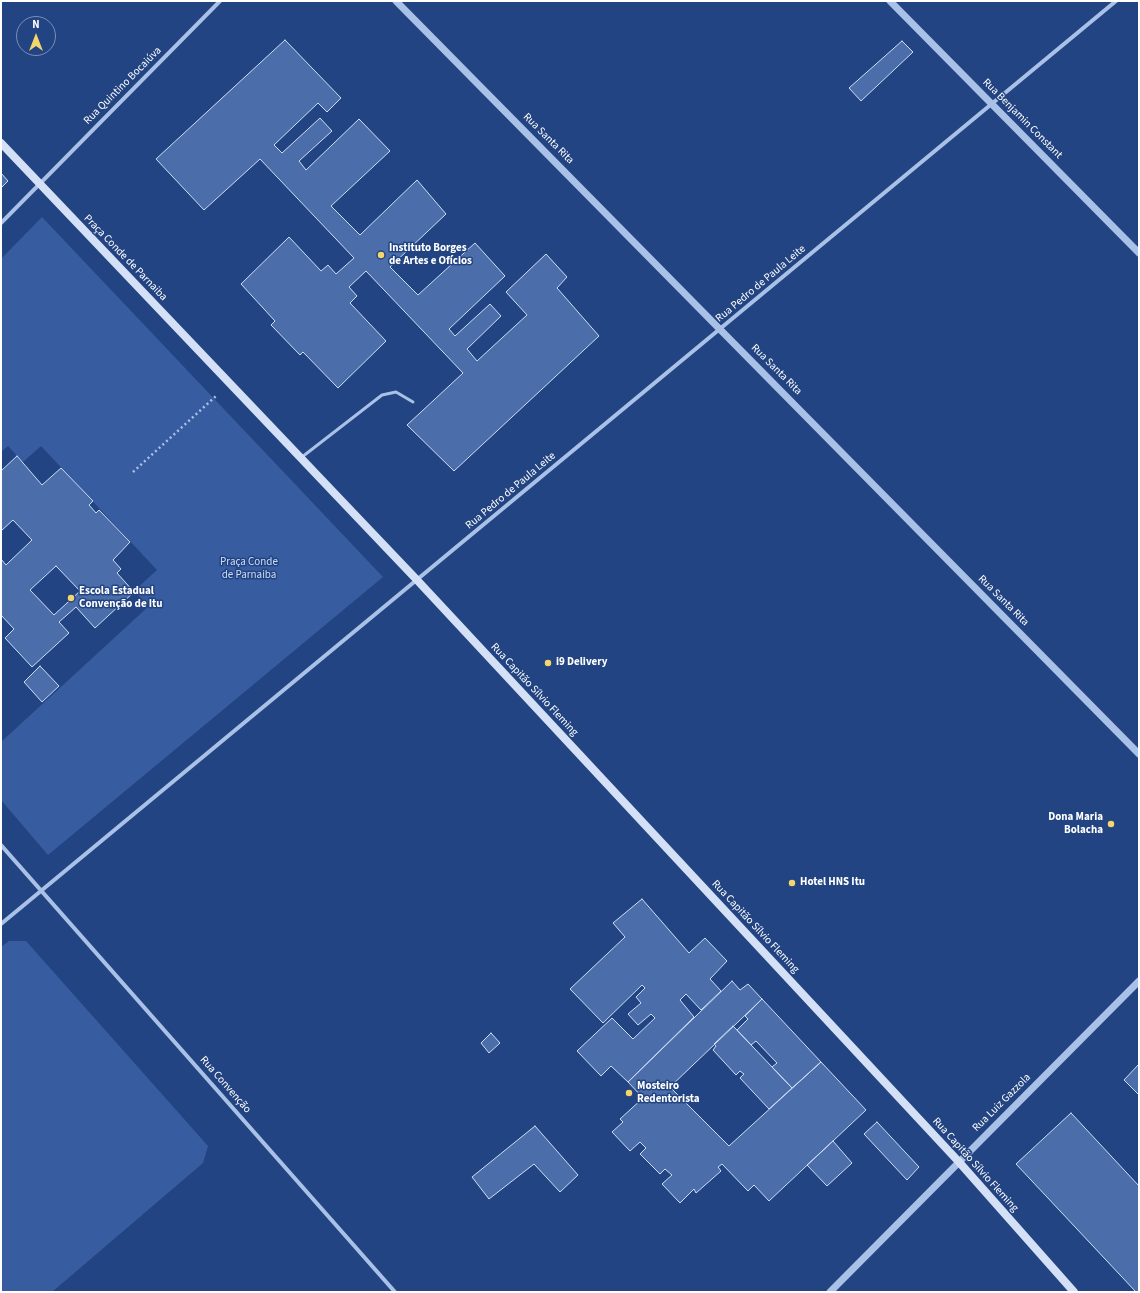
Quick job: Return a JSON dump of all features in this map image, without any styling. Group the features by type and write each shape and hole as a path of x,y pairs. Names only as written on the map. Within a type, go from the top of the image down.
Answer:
{"main road":[{"name":"Praça Conde de Parnaiba","path":"1,143 417,580"},
{"name":"Rua Capitão Sílvio Fleming","path":"417,580 959,1162 1074,1292"}],"street":[{"name":"Rua Quintino Bocaiúva","path":"39,184 220,1"},
{"name":"Rua Santa Rita","path":"396,1 1139,754"},
{"name":"Rua Benjamin Constant","path":"890,1 1139,253"},
{"name":"Rua Pedro de Paula Leite","path":"417,580 1116,1"},
{"path":"1,222 39,184"},
{"path":"1,924 417,580"},
{"path":"1,845 41,891"},
{"name":"Rua Convenção","path":"41,891 395,1292"},
{"name":"Rua Luiz Gazzola","path":"830,1292 1139,981"}],"lane":[{"path":"301,458 382,395 396,392 413,402"}],"path":[{"path":"133,472 213,397 233,387"}],"green space":[{"name":"Praça Conde de Parnaiba","path":"42,217 383,577 48,855 1,800 1,742 149,606 134,591 157,570 41,446 23,462 8,446 1,452 1,259"},
{"path":"9,941 26,941 208,1146 203,1163 52,1292 1,1292 1,947"}],"building":[{"path":"285,40 341,98 327,112 318,103 274,145 282,153 320,118 332,131 299,161 306,170 359,119 390,151 331,206 360,235 417,180 446,214 390,267 418,295 475,243 505,276 449,329 455,336 490,304 501,316 467,349 477,361 527,315 506,292 546,254 567,277 557,288 599,336 454,471 407,425 463,373 366,271 349,287 357,296 350,303 386,341 338,388 303,352 300,355 271,325 275,321 241,284 289,237 321,271 328,265 336,274 354,258 260,159 204,210 156,159"},
{"path":"902,41 913,52 861,101 849,88"},
{"path":"1,173 8,181 1,188"},
{"path":"17,456 42,485 61,468 93,501 89,505 96,513 99,510 130,542 113,560 121,569 117,573 134,592 95,628 76,607 59,622 69,633 32,667 5,638 14,629 1,615 1,559 6,565 32,540 13,520 1,531 1,471","holes":["56,566 80,591 54,615 30,590"]},
{"path":"40,666 59,686 42,702 24,682"},
{"path":"642,899 689,953 705,938 727,961 710,979 721,991 701,1010 686,994 680,1000 694,1017 628,1082 611,1066 601,1076 577,1051 612,1018 633,1039 655,1018 651,1014 638,1025 628,1014 641,1003 636,997 645,988 642,985 603,1023 570,989 625,937 613,923"},
{"path":"732,981 740,990 748,984 762,999 670,1087 729,1146 821,1062 866,1110 769,1201 754,1185 748,1191 722,1164 718,1167 721,1171 696,1193 694,1189 680,1203 662,1184 672,1175 665,1169 660,1174 640,1154 646,1148 640,1142 630,1151 612,1132 623,1122 620,1119 643,1098 628,1082"},
{"path":"762,999 821,1062 792,1088 772,1067 777,1063 756,1041 751,1045 737,1030 748,1019 745,1016"},
{"path":"733,1026 792,1088 769,1109 740,1078 744,1074 740,1071 736,1075 713,1050 716,1046 714,1044"},
{"path":"491,1033 500,1043 489,1053 481,1043"},
{"path":"1139,1064 1139,1095 1124,1080"},
{"path":"1071,1113 1139,1186 1139,1292 1136,1292 1016,1164"},
{"path":"877,1122 919,1167 907,1180 864,1134"},
{"path":"535,1126 578,1175 560,1192 534,1164 489,1199 472,1177"},
{"path":"833,1141 852,1163 827,1186 807,1165"}],"place":[{"name":"Instituto Borges de Artes e Ofícios","path":"381,255"},
{"name":"Escola Estadual Convenção de Itu","path":"71,598"},
{"name":"i9 Delivery","path":"548,663"},
{"name":"Dona Maria Bolacha","path":"1111,824"},
{"name":"Hotel HNS Itu","path":"792,883"},
{"name":"Mosteiro Redentorista","path":"629,1093"}]}
